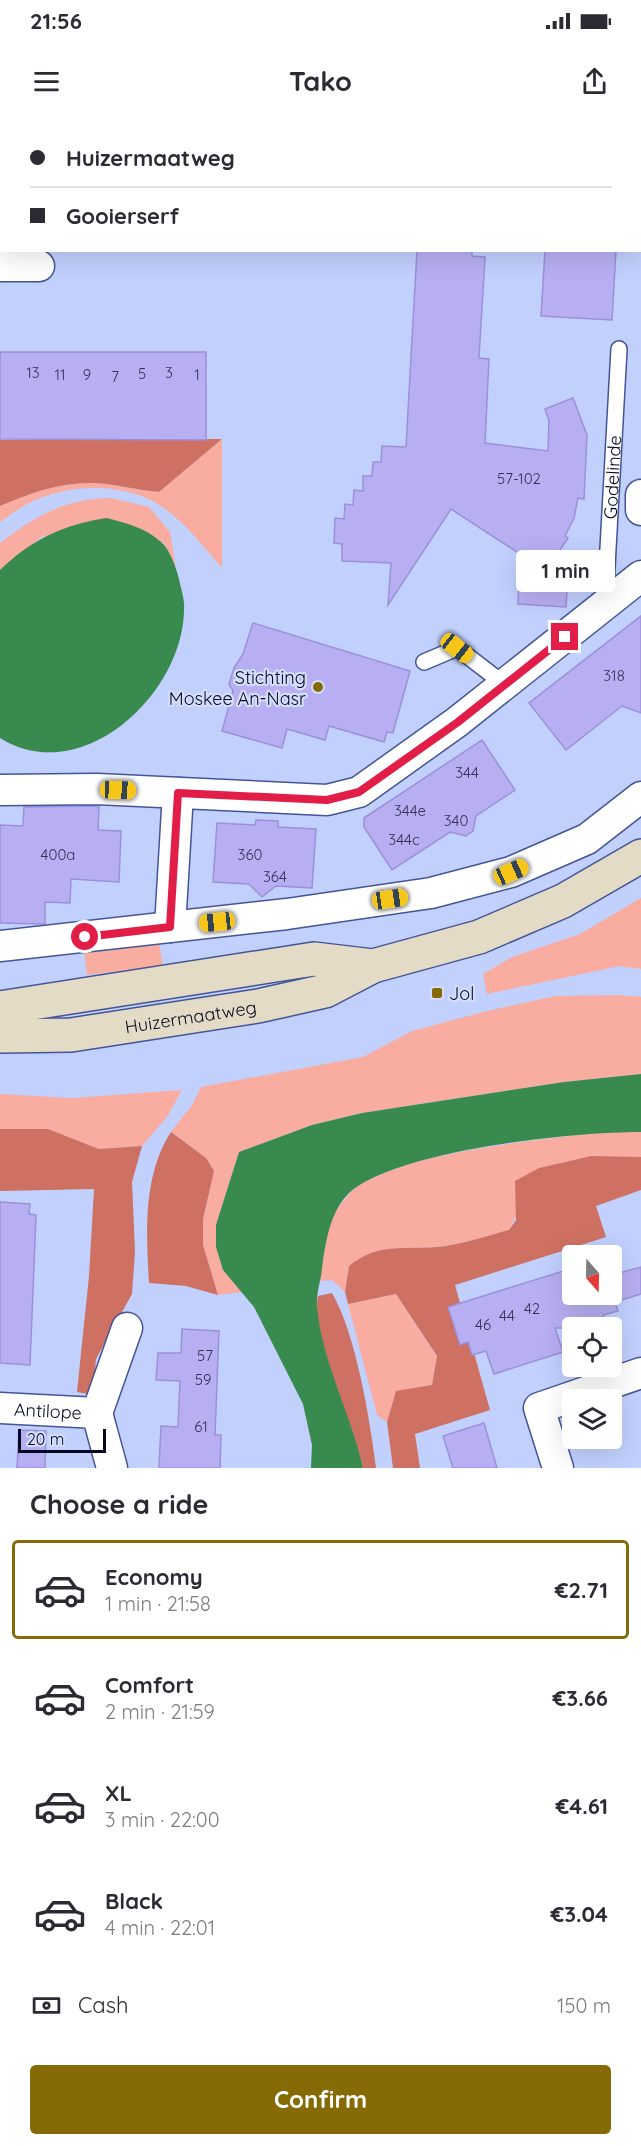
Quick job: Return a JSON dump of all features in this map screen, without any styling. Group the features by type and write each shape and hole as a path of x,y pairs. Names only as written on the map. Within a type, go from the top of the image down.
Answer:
{"main road":[{"name":"Huizermaatweg","path":"0,1036 71,1035 258,1006 325,991 373,966 479,938 563,901 639,855"},
{"name":"Huizermaatweg","path":"0,1008 314,959 373,966"}],"street":[{"path":"0,266 39,266"},
{"name":"Godelinde","path":"641,495 641,510"},
{"path":"0,790 97,789 327,800 359,792 458,722 641,576"},
{"path":"170,927 178,793"},
{"path":"0,946 287,914 431,893 511,872 587,839 641,797"},
{"name":"Antilope","path":"112,1468 97,1413 127,1328"},
{"path":"558,1468 538,1408 641,1373"},
{"name":"Antilope","path":"0,1408 97,1413"}],"lane":[{"name":"Godelinde","path":"604,605 619,349"},
{"path":"424,662 457,648 504,684"}],"shaded area":[{"path":"222,439 222,568 188,529 164,508 149,499 114,489 78,489 60,492 27,504 0,522 0,506 58,486 94,483 159,492"},
{"path":"222,439 159,492 102,484 70,484 46,489 0,506 0,440"},
{"path":"111,498 149,507 170,532 176,569 163,542 43,536 0,570 0,543 26,524 65,505"},
{"path":"107,518 149,533 167,549 183,594 184,610 179,642 166,673 147,701 122,725 94,742 63,751 31,751 0,738 0,570 24,550 49,535 76,524"},
{"path":"641,898 641,969 620,966 487,994 483,974 512,957 580,934"},
{"path":"159,942 163,966 87,975 84,951"},
{"path":"556,996 641,997 641,1074 564,1082 362,1113 312,1125 239,1152 216,1225 223,1270 242,1292 218,1295 203,1245 203,1219 214,1171 206,1158 171,1132 192,1105 201,1087 363,1057 412,1031 483,1012"},
{"path":"641,1074 641,1132 536,1139 455,1153 384,1173 358,1186 348,1194 330,1226 324,1252 317,1307 325,1348 363,1468 311,1468 312,1445 303,1404 254,1307 223,1270 216,1247 216,1225 239,1152 312,1125 362,1113 564,1082"},
{"path":"182,1090 167,1117 142,1146 99,1149 48,1129 0,1129 0,1094 72,1098"},
{"path":"0,1129 48,1129 99,1149 142,1146 132,1182 135,1252 132,1294 96,1359 93,1395 77,1392 89,1276 94,1189 0,1191"},
{"path":"171,1132 206,1158 214,1171 203,1219 203,1245 218,1295 186,1286 149,1283 148,1205 155,1167"},
{"path":"599,1132 641,1132 641,1157 591,1156 539,1168 509,1230 446,1246 391,1249 370,1253 349,1266 345,1292 332,1280 320,1281 324,1247 331,1221 342,1203 358,1186 410,1164 442,1156 474,1149"},
{"path":"591,1156 641,1157 641,1190 596,1206 606,1237 581,1245 562,1245 562,1251 455,1285 490,1410 415,1434 420,1468 393,1468 387,1422 396,1391 432,1385 437,1356 396,1294 348,1304 345,1292 349,1266 370,1253 381,1250 446,1246 509,1230 516,1220 515,1181 539,1168"},
{"path":"332,1293 341,1310 355,1354 366,1402 376,1468 363,1468 320,1334 317,1313 318,1296"},
{"path":"396,1294 437,1357 432,1385 396,1392 387,1422 377,1415 348,1304"}],"building":[{"path":"417,252 472,252 472,256 485,257 479,358 489,359 485,443 548,451 549,421 545,409 573,398 587,435 584,499 578,498 574,518 565,536 568,538 546,571 451,509 388,605 391,563 342,561 342,544 334,543 335,518 344,519 345,504 353,505 354,490 363,491 363,476 372,476 373,462 381,462 382,446 406,447"},
{"path":"545,252 616,252 612,320 541,316"},
{"path":"0,352 206,352 206,440 0,439"},
{"path":"519,572 568,575 566,607 518,604"},
{"path":"641,616 641,713 622,706 566,750 529,703"},
{"name":"Stichting Moskee An-Nasr","path":"253,623 410,671 393,733 387,732 384,742 329,726 325,740 287,729 282,748 222,731 233,691 229,684 234,668 243,654"},
{"path":"482,740 515,790 476,816 473,831 466,836 450,832 392,870 364,827 364,818"},
{"path":"99,806 98,830 121,831 119,882 71,879 70,903 45,902 45,924 0,923 0,825 23,826 24,807"},
{"path":"256,820 278,821 278,827 316,829 312,888 276,886 262,897 249,884 213,882 217,823 255,825"},
{"path":"0,1202 30,1204 29,1214 36,1215 30,1365 0,1363"},
{"path":"641,1267 641,1294 622,1300 622,1272"},
{"path":"562,1271 562,1305 616,1305 618,1311 603,1315 604,1317 562,1317 562,1328 555,1328 562,1352 494,1374 486,1351 472,1355 468,1342 460,1345 448,1307"},
{"path":"182,1329 219,1331 215,1435 221,1435 220,1468 159,1468 161,1426 178,1427 180,1381 156,1380 158,1353 181,1353"},
{"path":"484,1423 497,1468 453,1468 443,1436"},
{"path":"19,1430 46,1431 45,1468 17,1468"}],"place":[{"name":"Stichting Moskee An-Nasr","path":"318,687"},
{"name":"Jol","path":"437,993"}],"route":[{"path":"85,937 170,927 170,892 178,793 327,800 359,792 458,722 565,637"}]}
